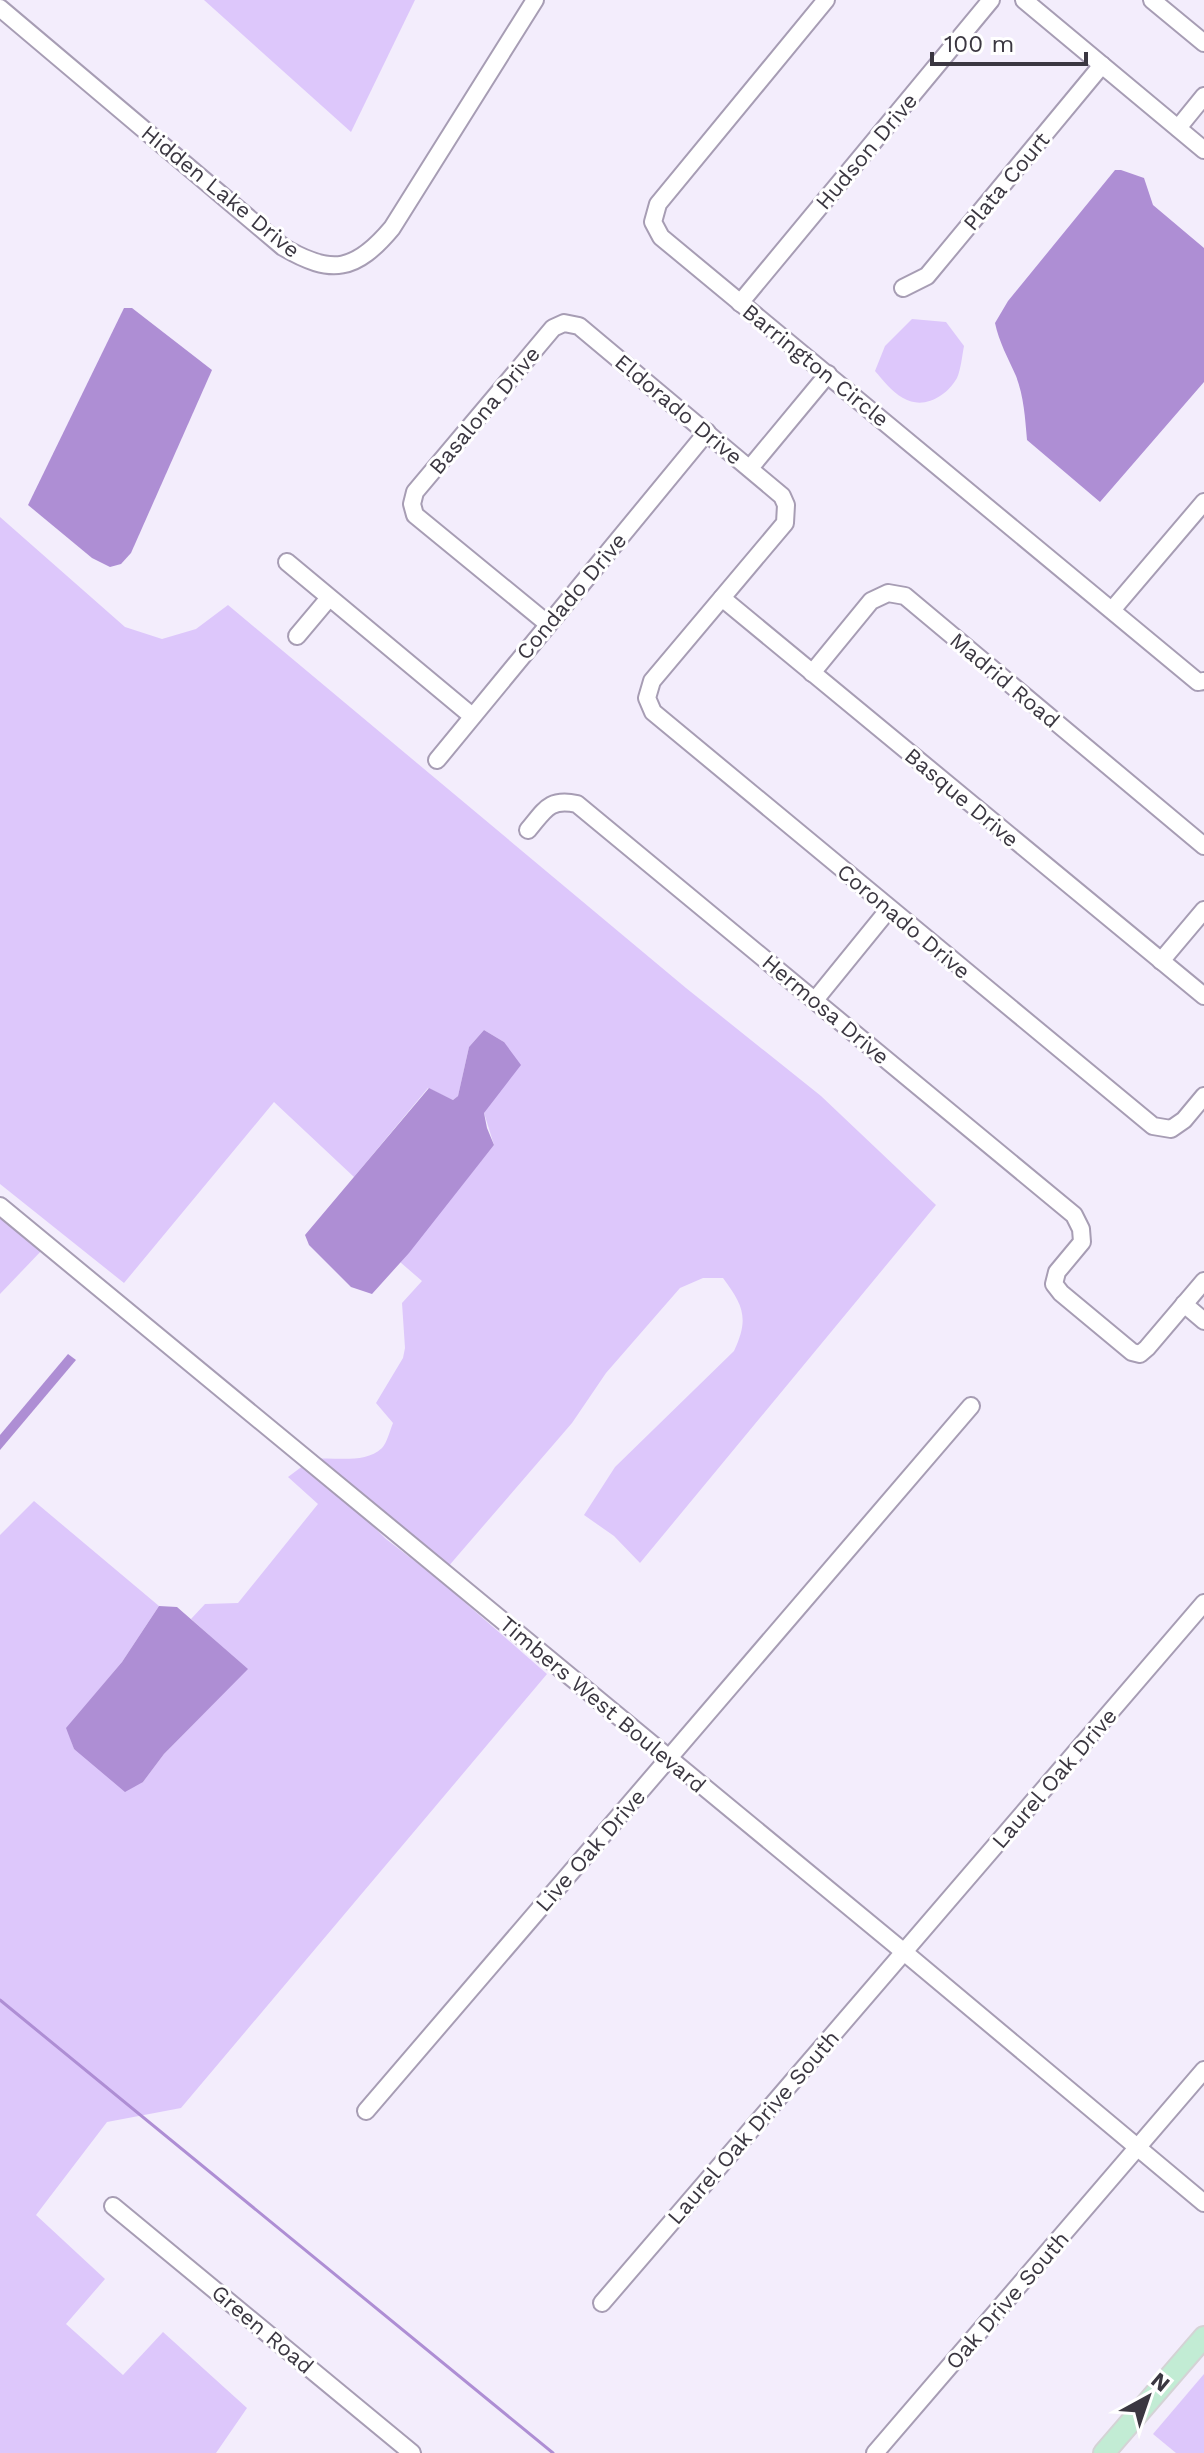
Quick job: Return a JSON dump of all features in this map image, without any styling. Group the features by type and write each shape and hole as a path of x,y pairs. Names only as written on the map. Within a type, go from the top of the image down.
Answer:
{"main road":[{"path":"1104,2453 1204,2337"}],"street":[{"name":"Hidden Lake Drive","path":"0,8 283,247 305,260 325,265 350,264 373,251 392,228 535,0"},
{"name":"Barrington Circle","path":"826,0 658,204 653,222 661,237 1198,682 1204,681"},
{"name":"Hudson Drive","path":"740,303 991,0"},
{"path":"1024,0 1204,150"},
{"path":"1152,0 1204,43"},
{"name":"Plata Court","path":"903,288 927,276 1102,65"},
{"path":"1178,128 1204,96"},
{"name":"Eldorado Drive","path":"564,323 579,326 782,496 786,505 785,523 722,598"},
{"name":"Basalona Drive","path":"548,624 415,515 412,504 415,492 553,328 564,323"},
{"path":"750,468 828,374"},
{"name":"Condado Drive","path":"437,760 707,432"},
{"path":"1112,610 1204,502"},
{"path":"287,562 472,716"},
{"name":"Madrid Road","path":"812,673 871,601 888,593 905,596 1204,846"},
{"path":"297,636 329,598"},
{"name":"Basque Drive","path":"722,598 1204,996"},
{"name":"Coronado Drive","path":"722,598 652,681 647,698 653,712 1153,1126 1171,1129 1184,1120 1204,1096"},
{"name":"Hermosa Drive","path":"528,830 549,805 562,801 577,804 1074,1215 1081,1229 1082,1242 1057,1272 1054,1284 1132,1352 1140,1354 1184,1304"},
{"path":"815,1000 889,909"},
{"path":"1161,961 1204,910"},
{"name":"Timbers West Boulevard","path":"0,1206 1204,2203"},
{"path":"1204,1281 1184,1304 1204,1321"},
{"name":"Live Oak Drive","path":"366,2111 971,1406"},
{"name":"Laurel Oak Drive","path":"904,1952 1204,1603"},
{"name":"Laurel Oak Drive South","path":"602,2303 904,1952"},
{"name":"Oak Drive South","path":"875,2453 1204,2070"},
{"name":"Green Road","path":"113,2206 412,2453"}],"shaded area":[{"path":"204,0 415,0 351,132"},
{"path":"1115,170 1144,178 1153,205 1204,248 1204,382 1100,502 1027,440 1019,384 995,323 1008,301"},
{"path":"124,308 132,308 212,370 131,553 121,564 110,567 92,558 28,505"},
{"path":"912,319 946,322 964,346 957,378 952,385 933,400 918,403 903,398 875,371 885,346"},
{"path":"0,517 125,627 162,639 196,629 228,605 686,988 821,1096 936,1205 640,1563 614,1536 584,1515 615,1467 734,1351 742,1330 742,1313 723,1278 703,1278 680,1288 606,1373 572,1423 447,1568 316,1459 367,1456 382,1448 387,1440 393,1423 376,1403 403,1358 402,1303 422,1281 400,1262 494,1145 484,1113 504,1042 484,1030 469,1047 458,1096 453,1100 428,1088 354,1177 274,1102 124,1283 0,1184"},
{"path":"484,1030 504,1042 521,1065 484,1113 494,1145 409,1253 372,1294 351,1287 309,1245 305,1235 429,1088 453,1100 458,1096 469,1047"},
{"path":"0,1214 43,1249 0,1294"},
{"path":"68,1354 76,1360 0,1450 0,1435"},
{"path":"304,1465 352,1505 386,1539 438,1579 547,1674 181,2108 107,2122 36,2215 105,2279 66,2324 123,2375 163,2332 247,2408 216,2453 0,2453 0,1535 34,1501 159,1606 122,1662 67,1728 74,1749 143,1782 164,1754 247,1669 191,1619 205,1604 238,1603 318,1504 288,1477"},
{"path":"159,1606 177,1607 248,1669 164,1754 143,1782 125,1792 74,1749 66,1728 122,1662"},
{"path":"1204,2374 1204,2453 1176,2453 1153,2434"}],"waterway":[{"path":"0,2000 553,2453"}]}
